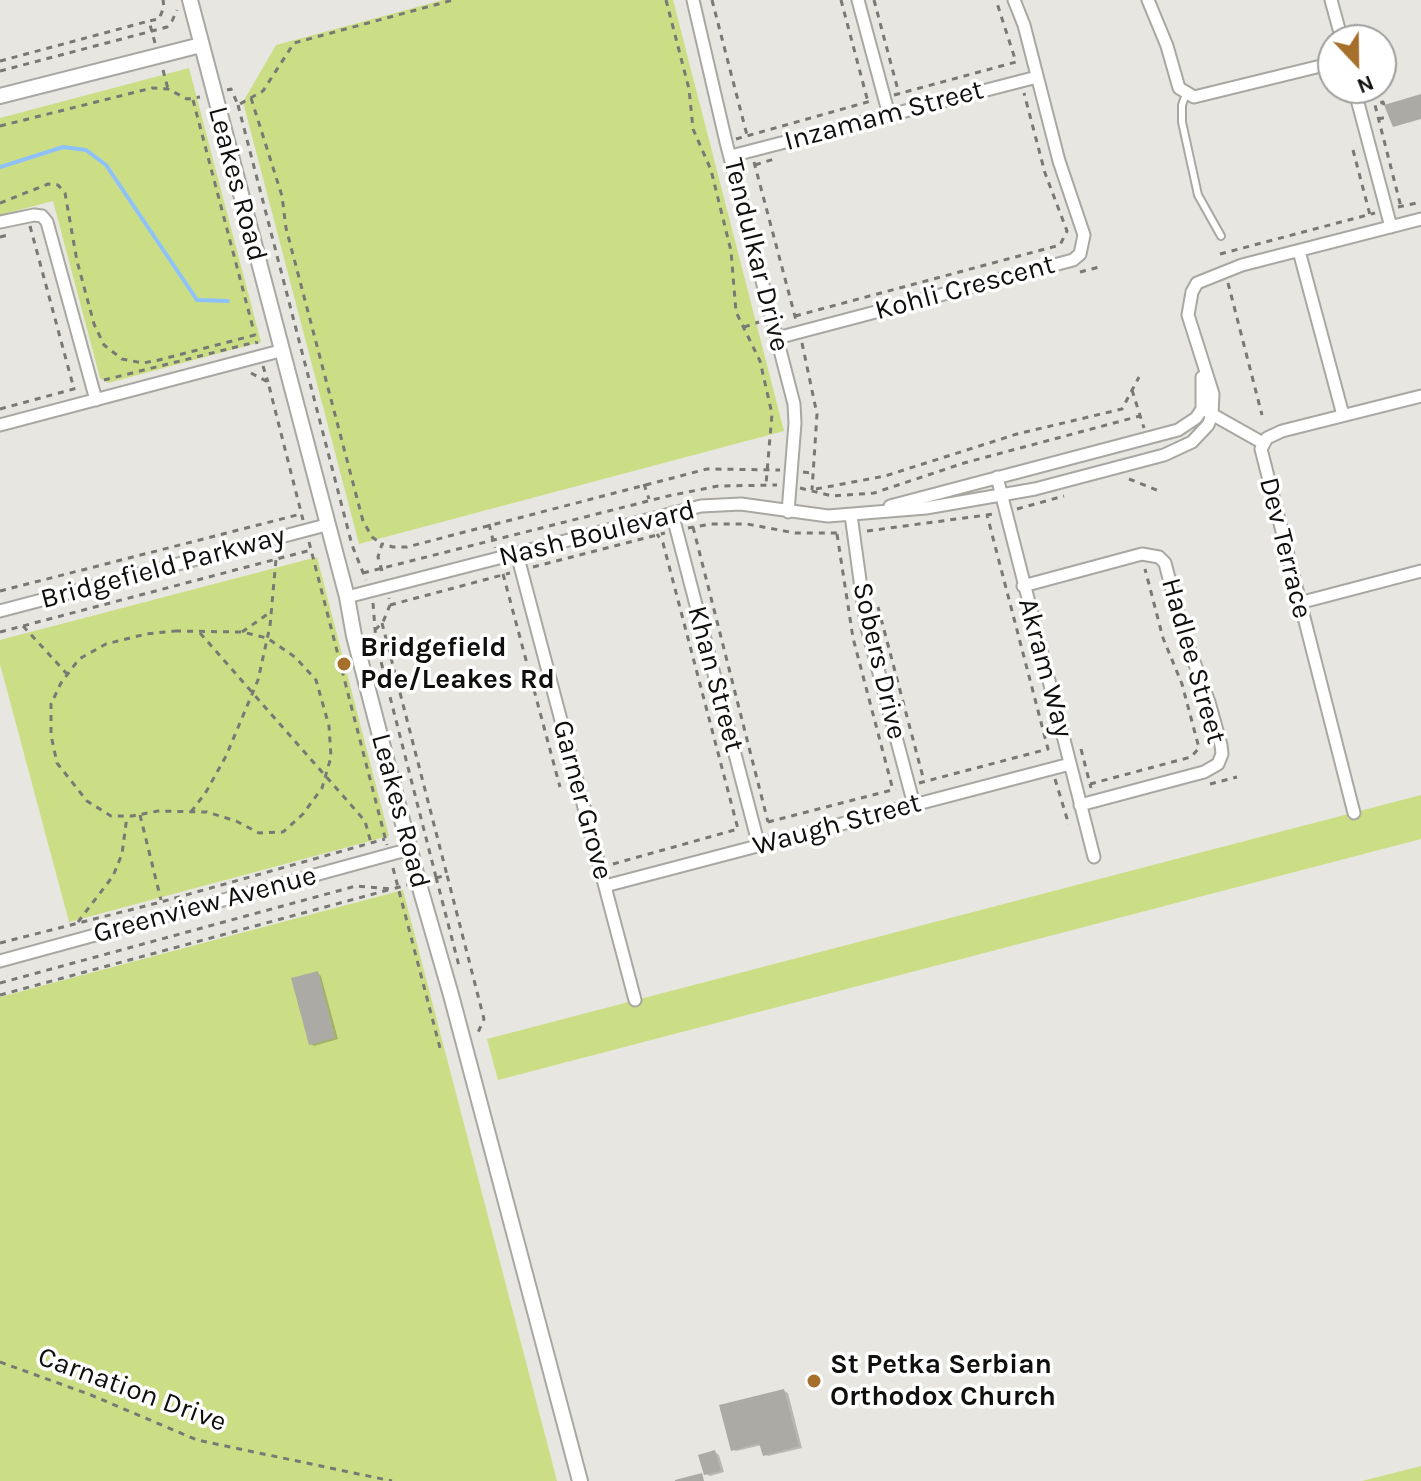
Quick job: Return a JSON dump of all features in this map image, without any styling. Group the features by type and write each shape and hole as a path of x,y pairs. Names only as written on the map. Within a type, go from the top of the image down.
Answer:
{"street":[{"name":"Leakes Road","path":"190,0 347,597 354,636 418,881 580,1481"},
{"name":"Tendulkar Drive","path":"693,0 794,404 788,512"},
{"path":"858,0 889,115"},
{"name":"Kohli Crescent","path":"777,338 1073,260 1080,254 1084,235 1059,161 1024,25 1014,0"},
{"path":"1148,0 1167,46 1176,81 1186,94 1203,97 1317,67"},
{"path":"1331,0 1338,24"},
{"path":"0,96 201,45"},
{"name":"Inzamam Street","path":"731,156 1037,77"},
{"path":"1358,104 1391,227"},
{"path":"0,222 42,216 51,231 96,400"},
{"path":"1263,443 1207,412 1213,394 1188,315 1197,283 1242,265 1421,219"},
{"path":"1299,251 1343,415"},
{"path":"0,425 280,351"},
{"name":"Dev Terrace","path":"1354,813 1263,462 1263,443 1282,431 1421,396"},
{"name":"Nash Boulevard","path":"347,597 701,506 741,504 788,512 851,515 926,508 1081,478 1164,455 1192,442 1208,425 1207,412 1188,425 1158,436 851,515"},
{"name":"Akram Way","path":"997,477 1094,857"},
{"name":"Khan Street","path":"672,513 759,846"},
{"name":"Sobers Drive","path":"851,515 866,624 914,805"},
{"name":"Bridgefield Parkway","path":"0,611 326,525"},
{"name":"Garner Grove","path":"517,554 635,1000"},
{"name":"Hadlee Street","path":"1023,586 1142,554 1159,557 1165,563 1183,632 1221,745 1220,759 1213,769 1080,805"},
{"path":"1299,603 1421,571"},
{"name":"Waugh Street","path":"605,886 1070,764"},
{"name":"Greenview Avenue","path":"0,961 410,849"}],"lane":[{"path":"1186,94 1182,105 1182,122 1198,195 1221,236"}],"path":[{"path":"0,71 167,27 177,11 177,0"},
{"path":"238,105 263,91 294,43 453,0"},
{"path":"363,573 649,501 718,486 766,485 772,414 760,361 736,312 731,251 711,170 693,129 689,89 666,0"},
{"path":"712,0 799,331 817,414 812,490"},
{"path":"841,0 868,102"},
{"path":"874,0 899,94"},
{"path":"0,61 149,21"},
{"path":"795,316 1060,245 1067,231 1045,173 1016,62"},
{"path":"0,126 152,88 168,89 187,99 231,89 238,105 352,545 370,592 374,631 436,877 0,995"},
{"path":"251,98 282,196 286,228 363,521 372,537 382,544 407,547 707,469 812,473"},
{"path":"192,99 253,328"},
{"path":"1384,105 1383,102 1375,105 1401,207"},
{"path":"1378,119 1388,117"},
{"path":"1353,150 1370,215"},
{"path":"0,203 48,184 58,185 65,193 77,261 94,324 104,345 122,359 143,363 255,335 440,1048"},
{"path":"1220,254 1421,202"},
{"path":"28,216 74,389"},
{"path":"1227,284 1262,415"},
{"path":"0,409 256,341"},
{"path":"251,373 268,382"},
{"path":"812,490 885,476 1017,434 1122,409 1139,377"},
{"path":"812,490 832,496 874,493 964,463 1140,416 1132,390"},
{"path":"1127,478 1159,491"},
{"path":"644,484 663,543 738,829"},
{"path":"869,544 867,531 1006,512 1075,493"},
{"path":"0,591 301,514"},
{"path":"987,515 1069,825"},
{"path":"489,524 560,787"},
{"path":"390,605 677,530 711,524 747,524 795,533 853,532"},
{"path":"693,527 768,822 1048,749"},
{"path":"837,534 853,638 893,790"},
{"path":"334,642 374,631 382,623 390,605 378,557 382,544"},
{"path":"0,632 311,550"},
{"path":"191,812 226,756 252,693 272,611 276,559"},
{"path":"1090,784 1191,757 1199,748 1182,684 1163,638 1144,566"},
{"path":"876,597 924,781"},
{"path":"242,632 272,611"},
{"path":"382,623 484,1019 476,1037"},
{"path":"23,626 68,675"},
{"path":"199,632 365,821 371,843"},
{"path":"199,632 242,632 267,638 295,657 316,680 329,726 331,757 322,788 303,814 283,832 259,833 207,812 158,811 111,816 87,801 57,763 51,735 51,704 79,659 106,644 146,634 199,632"},
{"path":"140,815 161,902"},
{"path":"77,923 113,876 122,854 127,816"},
{"path":"612,864 754,826"},
{"path":"0,943 161,902 385,839"},
{"path":"436,878 447,875"},
{"path":"0,983 356,886 392,889"},
{"name":"Carnation Drive","path":"0,1362 91,1395 197,1440 392,1481"}],"green space":[{"path":"443,0 673,0 784,431 359,544 243,102 276,45"},
{"path":"189,68 261,342 108,383 100,378 53,201 0,215 0,118"},
{"path":"317,557 389,836 69,922 0,664 0,640"},
{"path":"1421,795 1421,839 498,1080 487,1039"},
{"path":"403,890 557,1481 0,1481 0,997"},
{"path":"1421,1466 1421,1481 1362,1481"}],"building":[{"path":"1421,94 1421,119 1393,127 1384,105 1397,104 1397,101"},
{"path":"318,971 335,1038 309,1045 291,978"},
{"path":"784,1389 799,1446 763,1456 759,1443 731,1451 719,1405"},
{"path":"715,1450 721,1471 704,1475 698,1455"},
{"path":"702,1473 704,1481 675,1481 675,1480"}],"waterway":[{"path":"0,167 63,147 86,150 106,165 197,300 228,301"}],"place":[{"name":"Bridgefield Pde/Leakes Rd","path":"344,664"},
{"name":"St Petka Serbian Orthodox Church","path":"814,1381"}]}
